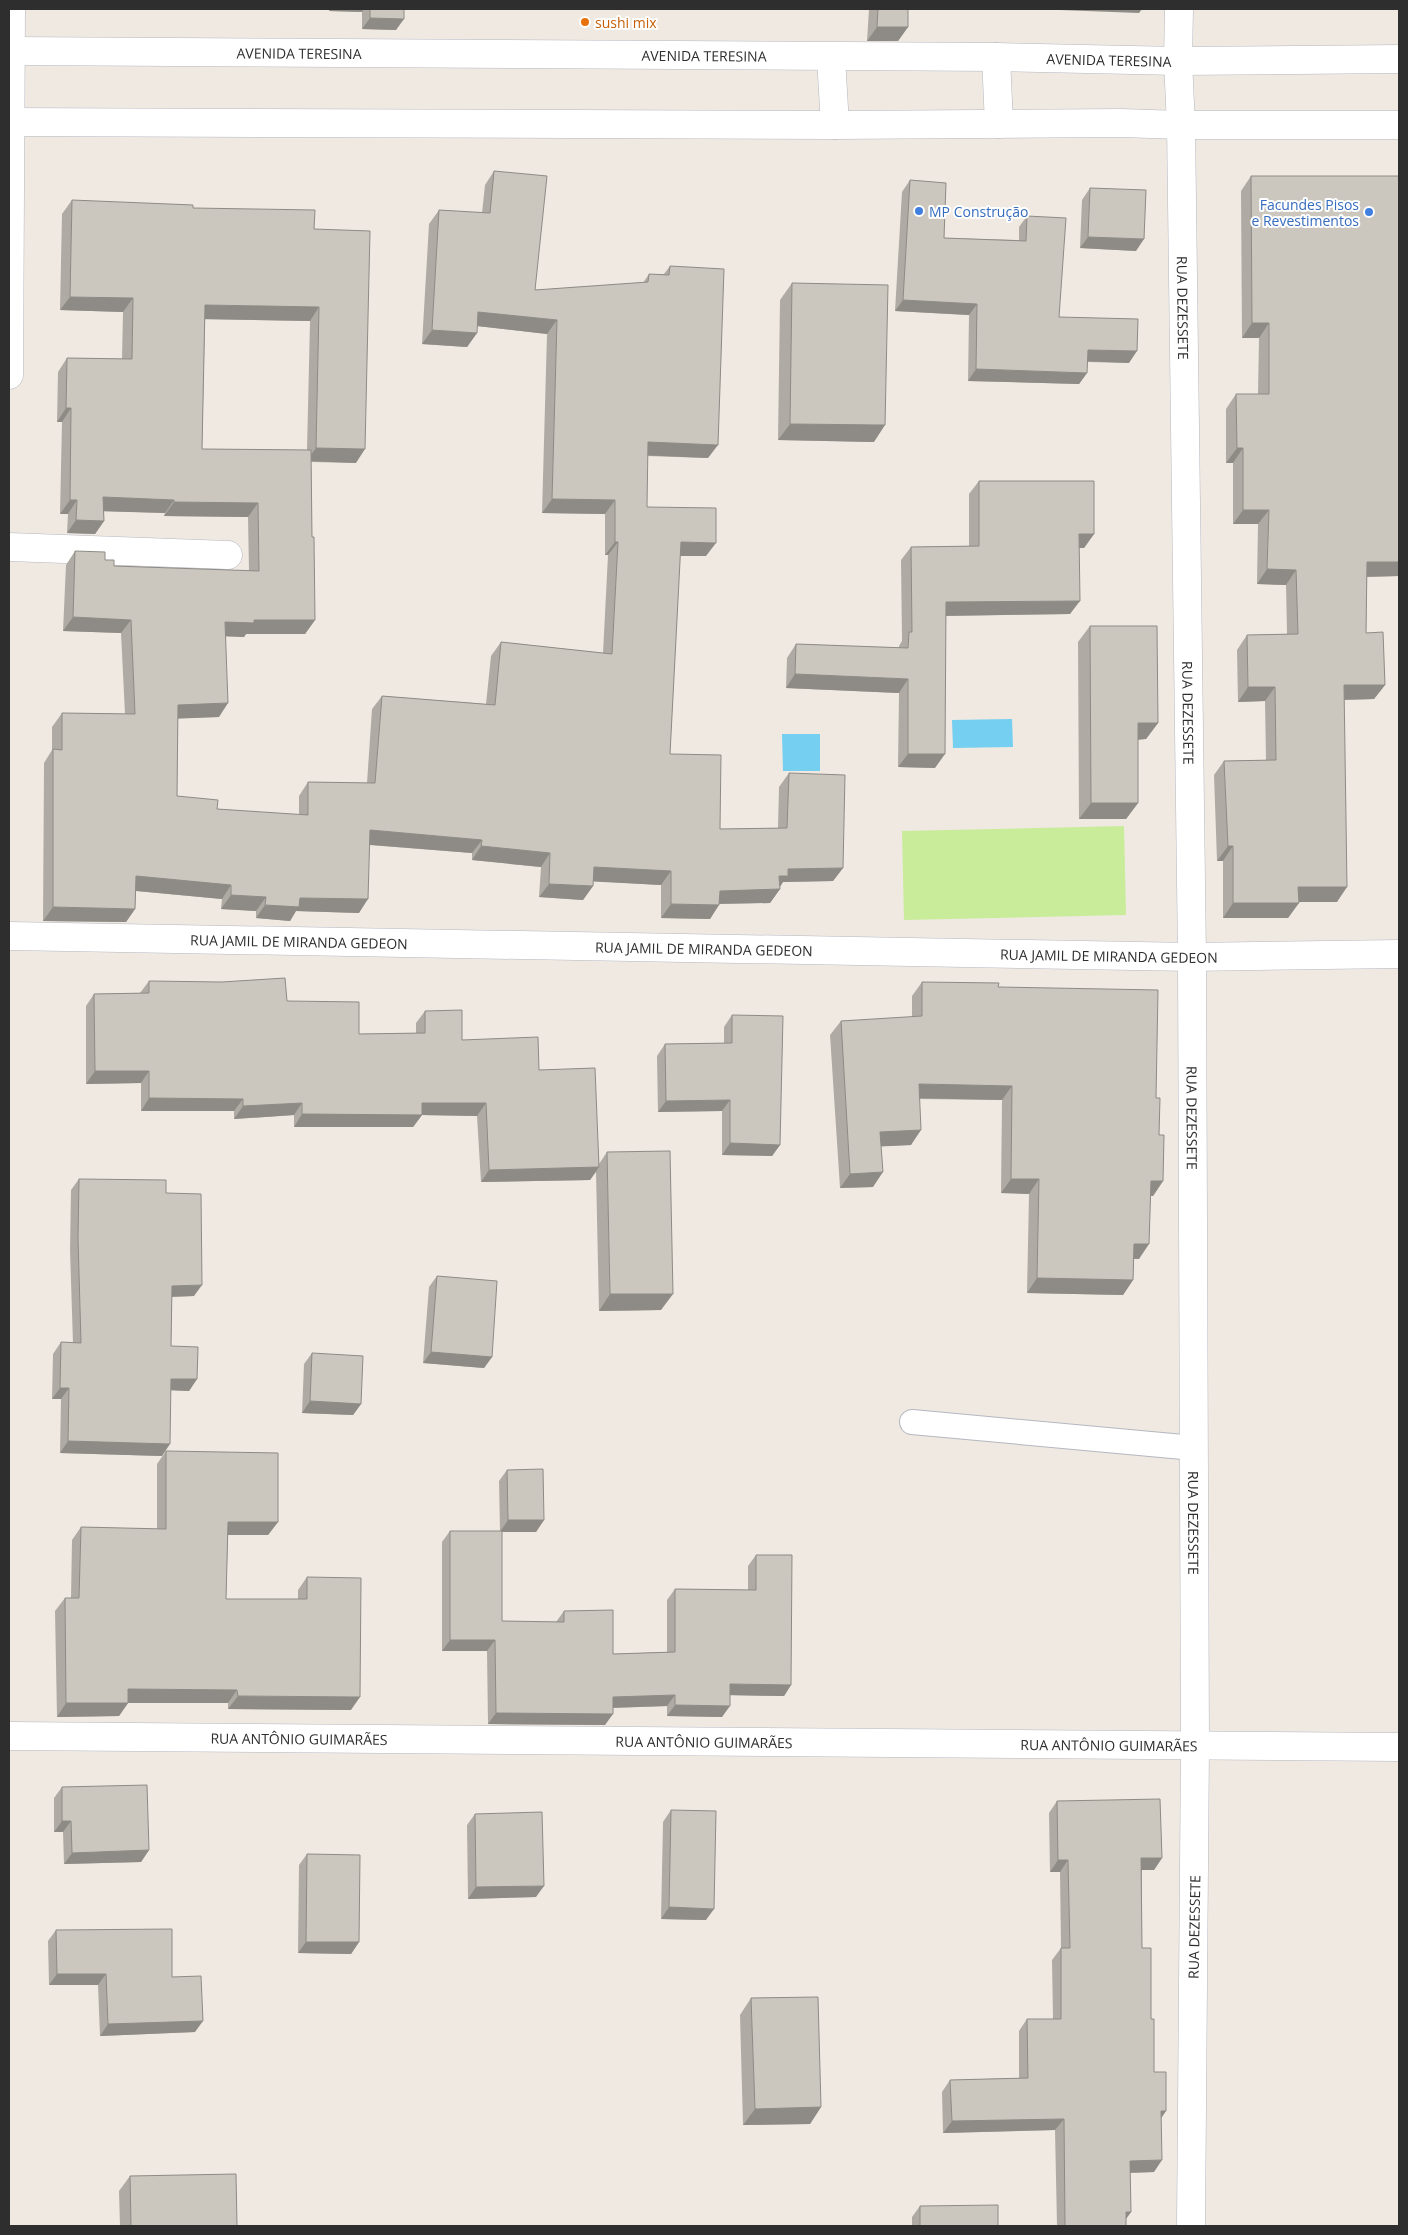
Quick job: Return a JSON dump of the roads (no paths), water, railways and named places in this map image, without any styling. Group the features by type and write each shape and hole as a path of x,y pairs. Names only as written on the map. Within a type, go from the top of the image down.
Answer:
{"street":[{"path":"9,376 11,9"},
{"name":"RUA DEZESSETE","path":"1179,9 1178,61 1181,125 1192,957 1196,1746 1191,2226"},
{"name":"AVENIDA TERESINA","path":"10,51 1178,61 1399,59"},
{"path":"831,58 835,125"},
{"path":"996,58 999,124"},
{"path":"9,122 1399,125"},
{"path":"9,547 228,555"},
{"name":"RUA JAMIL DE MIRANDA GEDEON","path":"9,936 1192,957 1399,954"},
{"name":"RUA ANTÔNIO GUIMARÃES","path":"9,1736 1399,1747"}],"lane":[{"path":"912,1422 1194,1448"}],"water":[{"path":"1012,719 1013,747 953,748 952,720"},
{"path":"782,734 820,734 820,771 783,771"}],"place":[{"name":"sushi mix","path":"585,22"},
{"name":"MP Construção","path":"919,211"},
{"name":"Facundes Pisos e Revestimentos","path":"1369,212"}]}
